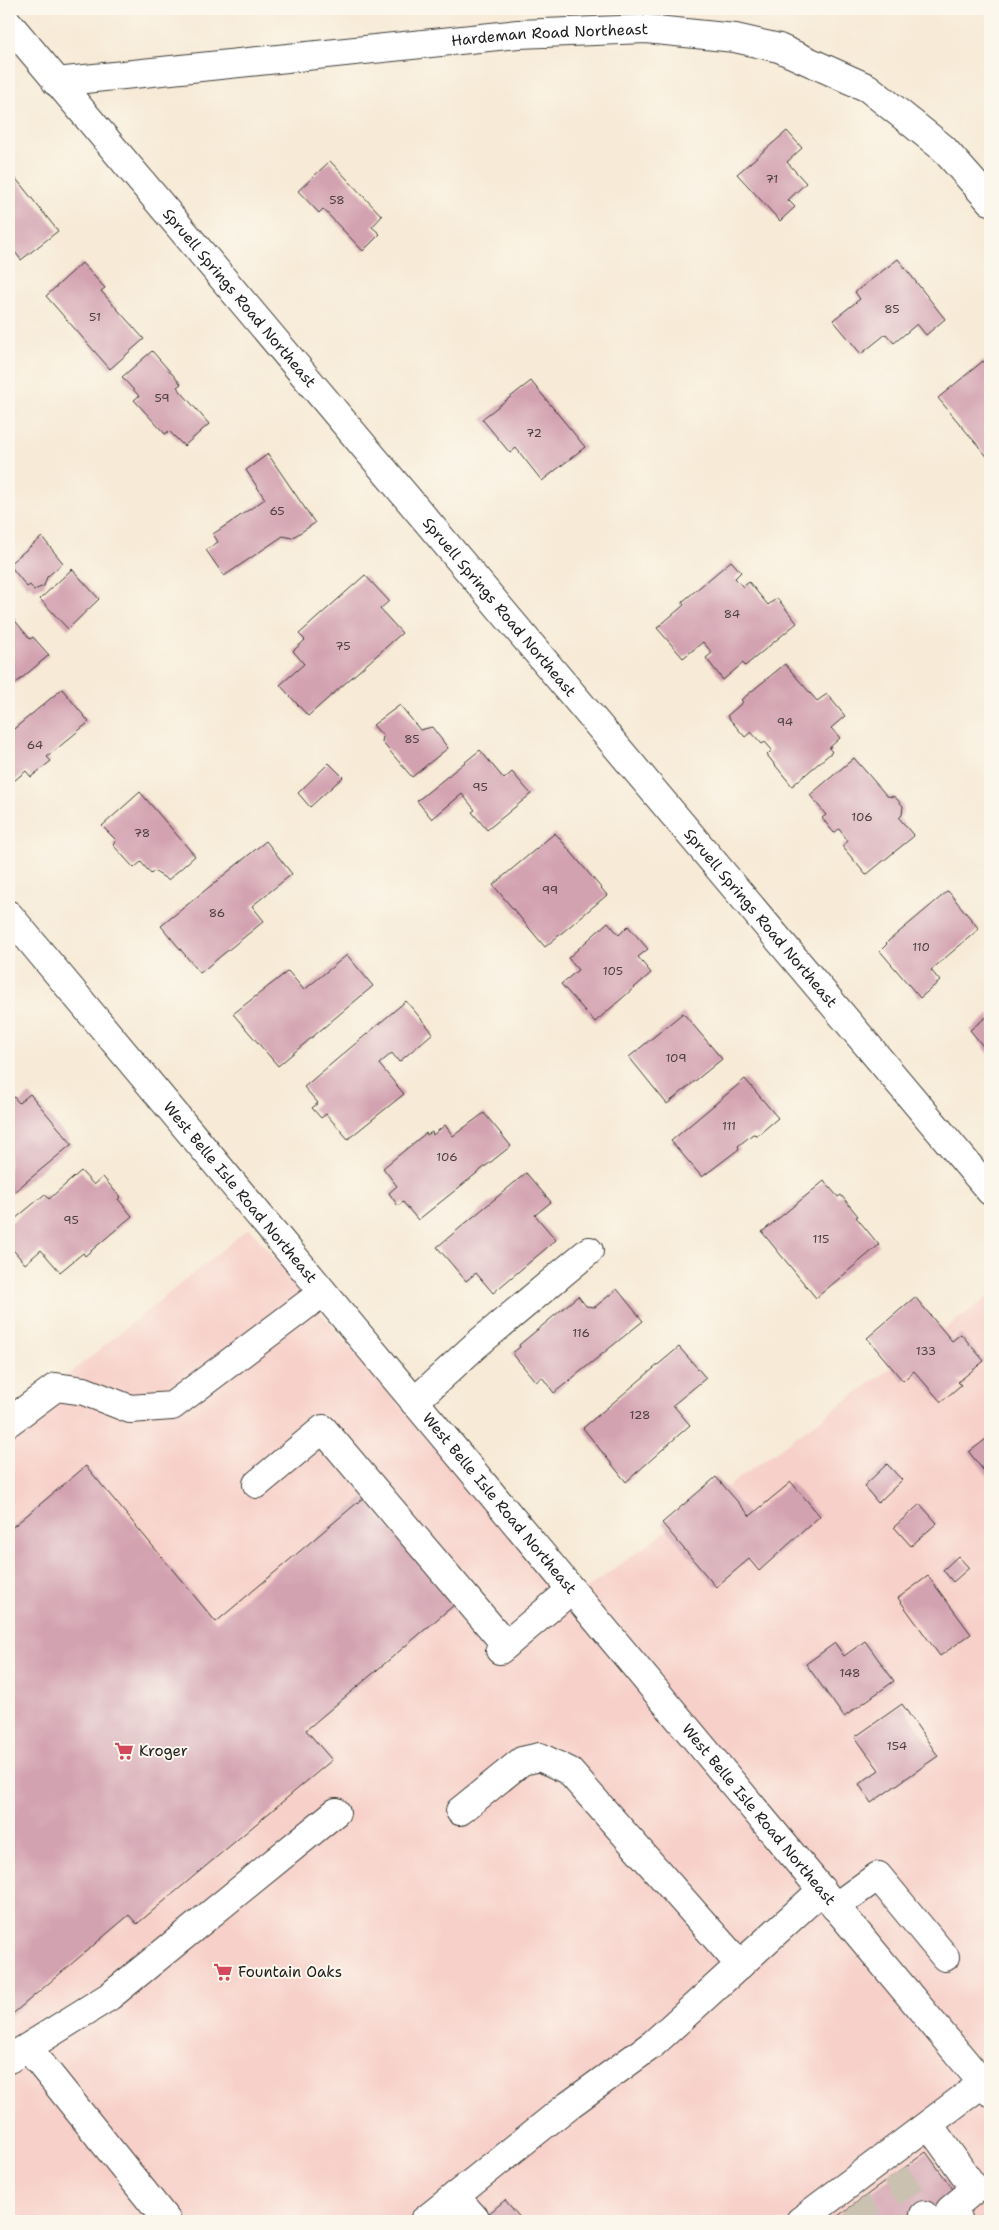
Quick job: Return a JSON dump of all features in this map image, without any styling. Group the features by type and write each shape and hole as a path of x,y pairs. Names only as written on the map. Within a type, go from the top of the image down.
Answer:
{"street":[{"name":"Spruell Springs Road Northeast","path":"9,24 990,1191"},
{"name":"Hardeman Road Northeast","path":"56,82 518,34 646,29 735,38 779,48 868,88 943,148 990,201"},
{"name":"West Belle Isle Road Northeast","path":"9,915 986,2088"},
{"path":"414,1402 476,1345 589,1252"},
{"path":"9,1422 56,1387 84,1391 130,1409 172,1406 322,1293"},
{"path":"257,1484 323,1429 503,1648 571,1590"},
{"path":"460,1811 522,1760 540,1757 569,1771 740,1965"},
{"path":"167,2221 18,2054 110,1996 336,1812"},
{"path":"424,2221 569,2105 653,2044 740,1965 828,1899 878,1876 945,1957"},
{"path":"803,2220 850,2195 890,2166 928,2124 986,2088"},
{"path":"928,2124 975,2189 939,2218"},
{"path":"455,2196 477,2221"}],"shaded area":[{"path":"249,1228 567,1603 990,1296 990,2221 9,2221 9,1423"}],"building":[{"path":"787,131 802,148 787,162 806,183 788,200 795,207 780,221 737,174"},
{"path":"330,161 382,216 372,227 380,234 363,251 323,209 319,213 298,191"},
{"path":"9,170 58,231 21,260 9,244"},
{"path":"898,259 945,319 926,335 917,324 894,343 886,334 861,354 833,320 860,299 855,292"},
{"path":"82,263 105,288 101,291 144,339 110,369 46,296"},
{"path":"152,351 181,384 177,387 209,424 184,446 169,431 165,434 134,400 139,396 122,377"},
{"path":"983,361 990,370 990,392 987,395 990,399 990,460 938,398"},
{"path":"531,381 585,447 542,481 516,448 510,453 482,419"},
{"path":"268,454 315,523 292,538 283,536 224,576 206,550 218,542 213,534 265,499 246,470"},
{"path":"42,537 63,563 47,577 44,586 34,590 30,585 27,587 9,564"},
{"path":"731,561 741,572 735,578 743,587 749,582 768,605 777,598 797,623 745,666 743,663 723,680 706,658 712,653 703,642 683,658 657,628 684,605 682,602"},
{"path":"72,569 99,599 68,629 40,599"},
{"path":"365,575 389,601 380,609 402,633 308,716 280,685 304,664 293,651 305,640 299,634"},
{"path":"12,617 30,639 33,637 49,655 9,689 9,620"},
{"path":"785,664 817,701 827,694 845,716 831,728 840,738 829,748 832,752 792,786 767,755 772,750 765,742 762,744 751,732 745,737 727,716 743,702 741,700"},
{"path":"62,689 89,722 47,757 51,761 31,777 26,771 9,785 9,733"},
{"path":"400,705 420,730 432,727 448,748 412,777 382,742 383,736 373,725"},
{"path":"480,750 504,779 512,772 531,794 487,830 472,812 475,810 462,794 432,819 417,801"},
{"path":"854,758 887,796 895,797 903,806 902,815 899,818 914,836 866,875 842,846 848,841 839,829 834,833 822,818 826,815 810,795"},
{"path":"329,763 343,777 310,807 298,793"},
{"path":"140,792 195,856 168,880 154,871 151,874 141,862 134,868 113,845 116,840 102,826"},
{"path":"555,833 607,895 545,947 493,885"},
{"path":"266,841 292,874 252,906 264,921 200,973 161,926"},
{"path":"948,891 979,929 931,970 940,981 920,998 880,951 886,943"},
{"path":"608,922 619,935 628,926 648,949 638,957 651,973 595,1022 561,984 578,970 568,958"},
{"path":"347,955 373,986 278,1066 233,1014 288,971 304,990"},
{"path":"406,1001 433,1033 399,1062 392,1053 379,1064 404,1094 348,1139 326,1114 321,1118 312,1108 318,1103 304,1087"},
{"path":"683,1013 722,1059 667,1104 629,1057"},
{"path":"990,1014 990,1055 970,1030"},
{"path":"745,1079 778,1118 758,1135 753,1134 738,1146 739,1149 702,1177 671,1141"},
{"path":"30,1094 72,1144 9,1196 9,1099 13,1096 19,1103"},
{"path":"484,1113 511,1146 418,1220 403,1202 398,1206 389,1193 397,1186 383,1168 426,1133 427,1135 432,1132 433,1135 445,1125 453,1136"},
{"path":"81,1171 94,1185 103,1177 120,1197 118,1199 132,1216 85,1256 83,1253 60,1272 41,1250 25,1264 9,1245 9,1224 45,1194 49,1199"},
{"path":"526,1173 551,1202 535,1215 556,1240 493,1293 476,1273 466,1281 437,1247"},
{"path":"824,1181 838,1197 841,1195 879,1245 816,1298 762,1232"},
{"path":"617,1289 643,1321 554,1393 542,1377 536,1382 512,1353 578,1296 586,1306 595,1307"},
{"path":"915,1297 952,1341 961,1334 984,1361 958,1382 961,1385 941,1402 914,1371 903,1381 867,1338"},
{"path":"679,1347 706,1378 673,1405 690,1425 626,1482 583,1428"},
{"path":"990,1436 990,1479 969,1452"},
{"path":"887,1464 902,1480 878,1503 864,1486"},
{"path":"86,1466 216,1622 364,1497 454,1605 306,1730 332,1760 137,1924 129,1915 9,2017 9,1530"},
{"path":"716,1477 750,1516 791,1482 820,1516 759,1571 749,1559 716,1587 662,1523"},
{"path":"920,1504 937,1523 911,1546 894,1527"},
{"path":"958,1556 969,1568 953,1582 943,1570"},
{"path":"928,1576 971,1634 940,1656 898,1598"},
{"path":"865,1641 894,1681 844,1717 806,1664 835,1643 844,1656"},
{"path":"902,1704 938,1756 871,1803 859,1784 879,1770 855,1737"},
{"path":"926,2152 955,2192 916,2221 831,2221"},
{"path":"505,2200 523,2221 480,2221"}],"tunnel":[{"path":"895,2174 924,2215"},
{"path":"856,2203 869,2221"}],"place":[{"name":"Kroger","path":"124,1751"},
{"name":"Fountain Oaks","path":"223,1972"}]}
